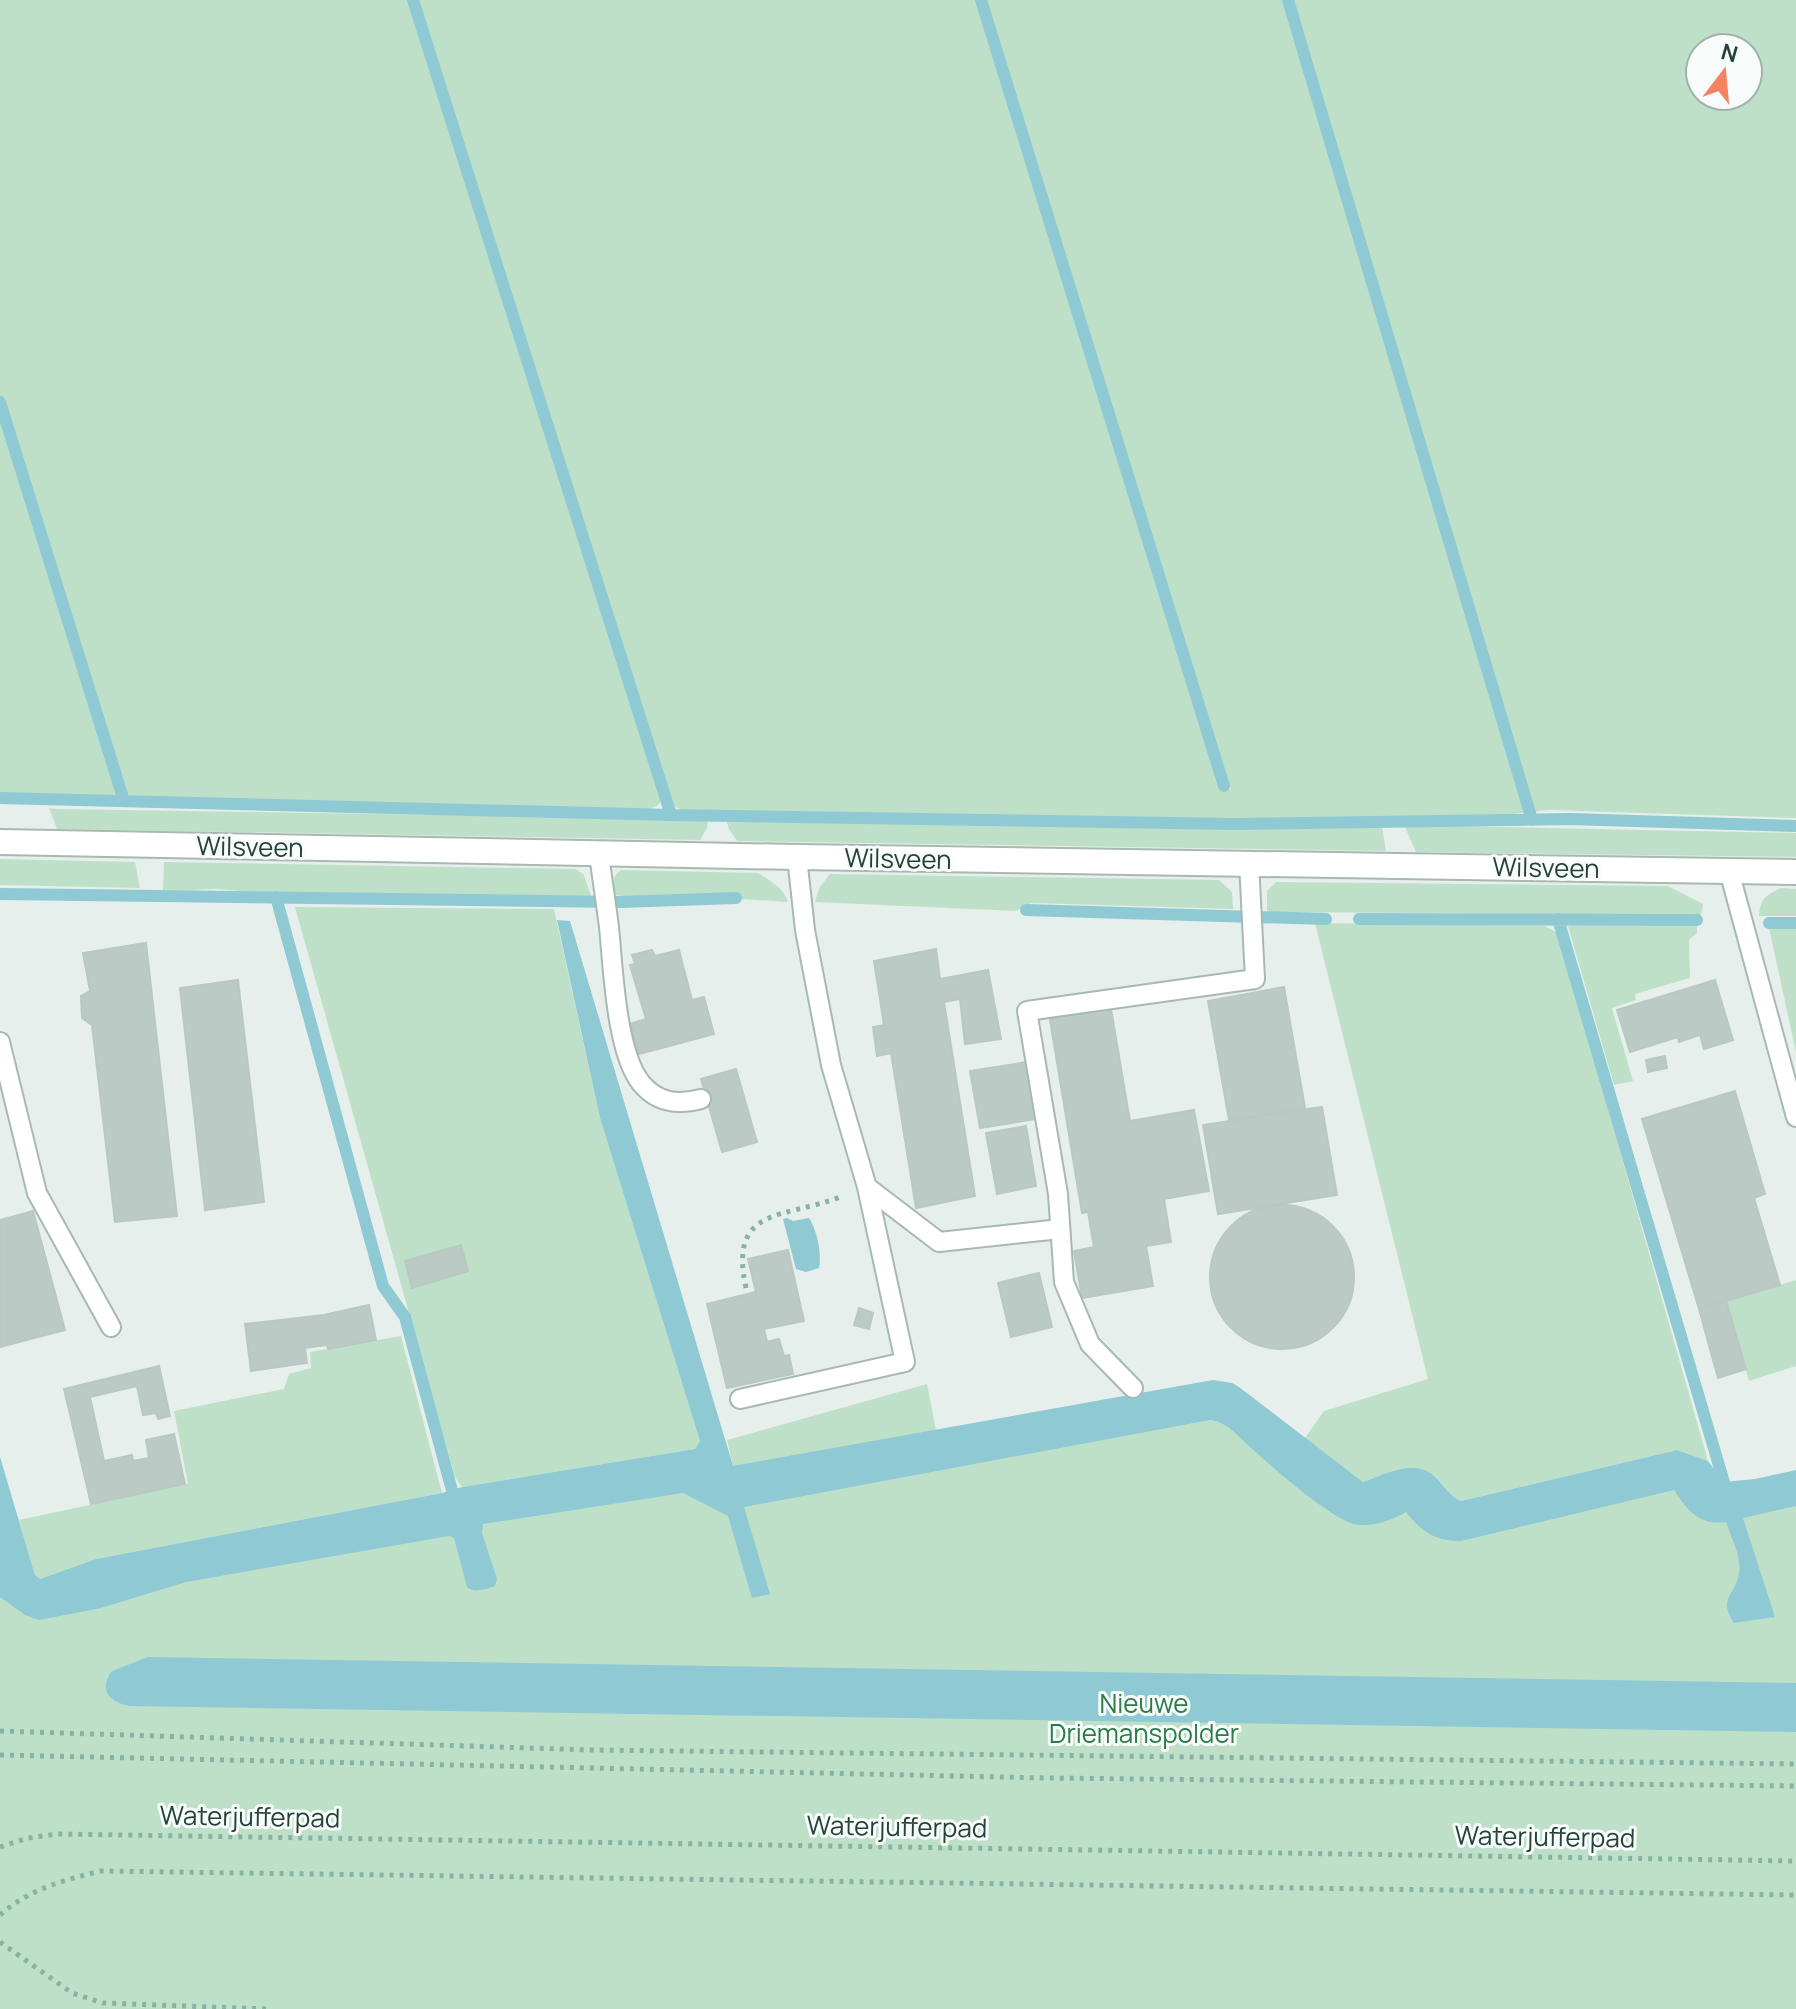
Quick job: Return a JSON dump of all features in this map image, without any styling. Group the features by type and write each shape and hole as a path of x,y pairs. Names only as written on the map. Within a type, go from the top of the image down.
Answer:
{"street":[{"name":"Wilsveen","path":"0,842 1796,872"}],"lane":[{"path":"599,854 619,1020 632,1069 641,1083 668,1102 683,1104 701,1099"},
{"path":"740,1399 905,1362 867,1187 831,1065 805,930 797,857"},
{"path":"1133,1388 1090,1344 1064,1282 1058,1194 1027,1011 1255,979 1249,863"},
{"path":"1729,871 1796,1117"},
{"path":"0,1042 37,1193 111,1327"},
{"path":"867,1187 939,1242 1060,1229"}],"path":[{"path":"746,1288 741,1250 752,1227 764,1219 825,1203 867,1187"},
{"path":"0,1731 591,1750 1796,1764"},
{"path":"0,1755 1046,1778 1796,1786"},
{"name":"Waterjufferpad","path":"0,1847 28,1838 57,1834 1796,1861"},
{"path":"0,1915 14,1903 52,1883 101,1871 1796,1895"},
{"path":"0,1942 72,1993 103,2003 267,2009"}],"green space":[{"path":"0,0 977,0 1222,791 1231,789 986,0 1796,0 1796,818 1549,810 1504,815 1230,820 688,812 675,807 667,794 657,806 645,810 0,795"},
{"path":"49,808 708,819 700,840 57,829"},
{"path":"726,819 1382,827 1386,851 737,841"},
{"path":"1404,825 1796,833 1796,857 1416,852"},
{"path":"0,859 135,862 140,888 0,885"},
{"path":"164,862 576,869 584,875 591,896 261,893 217,889 163,891"},
{"path":"621,870 758,873 780,888 788,902 741,899 738,893 615,895 613,881"},
{"path":"830,874 1219,880 1232,892 1233,909 1031,903 1016,911 815,902 819,888"},
{"path":"1276,882 1668,886 1703,904 1701,915 1267,912 1267,891"},
{"path":"1781,888 1796,889 1796,916 1759,916 1765,898"},
{"path":"295,907 554,909 600,1118 700,1441 695,1449 462,1487 455,1477"},
{"path":"1315,923 1545,926 1558,933 1708,1461 1677,1450 1461,1501 1432,1474 1415,1468 1398,1470 1363,1482 1305,1438 1324,1411 1428,1379"},
{"path":"1697,925 1697,933 1689,940 1690,978 1635,994 1636,1000 1612,1008 1633,1081 1614,1085 1568,926"},
{"path":"1769,928 1796,928 1796,1052"},
{"path":"1796,1280 1796,1366 1749,1381 1726,1301"},
{"path":"401,1336 442,1493 96,1559 40,1579 35,1575 19,1520 188,1484 174,1411 284,1389 289,1374 311,1368 310,1352"},
{"path":"927,1384 936,1430 733,1467 727,1440"},
{"name":"Nieuwe Driemanspolder","path":"1223,1409 1363,1518 1431,1500 1461,1514 1679,1462 1731,1492 1796,1479 1796,2009 0,2009 0,1500 32,1602 710,1471"}],"water":[{"path":"557,920 570,921 733,1466 1213,1380 1239,1387 1363,1482 1398,1470 1415,1468 1432,1474 1452,1496 1461,1501 1677,1450 1708,1461 1724,1482 1796,1470 1796,1506 1743,1518 1775,1617 1734,1623 1727,1603 1740,1568 1726,1522 1709,1522 1695,1515 1674,1490 1452,1541 1429,1534 1406,1512 1372,1525 1348,1522 1303,1492 1232,1430 1210,1420 744,1507 770,1594 752,1598 728,1516 683,1493 483,1524 482,1533 497,1579 495,1586 480,1590 467,1587 454,1538 449,1536 186,1582 101,1608 39,1620 25,1615 0,1597 0,1457 35,1575 40,1579 96,1559 462,1487 695,1449 700,1441 600,1118"},
{"path":"809,1218 818,1242 819,1268 806,1272 796,1269 783,1219 793,1221"},
{"path":"148,1657 1796,1683 1796,1732 129,1706 111,1698 106,1684 112,1671"}],"building":[{"path":"146,943 177,1216 115,1222 92,1025 82,1018 81,996 90,991 83,953"},
{"path":"936,949 940,979 988,970 1001,1039 965,1044 960,999 944,1002 975,1196 916,1208 891,1053 877,1056 873,1027 884,1025 874,961"},
{"path":"652,950 655,956 679,950 692,1000 704,997 714,1034 639,1054 630,1024 646,1019 630,965 635,964 632,955"},
{"path":"238,980 264,1202 205,1210 180,988"},
{"path":"1715,980 1733,1040 1704,1049 1700,1035 1679,1042 1678,1037 1630,1052 1617,1010"},
{"path":"1284,987 1305,1108 1229,1120 1208,1001"},
{"path":"1110,1003 1130,1121 1194,1110 1209,1191 1164,1199 1171,1242 1146,1246 1153,1286 1082,1298 1074,1251 1094,1247 1088,1212 1082,1213 1049,1014"},
{"path":"1665,1056 1667,1068 1648,1072 1646,1060"},
{"path":"1027,1062 1036,1119 980,1128 970,1071"},
{"path":"736,1069 757,1142 722,1152 701,1079"},
{"path":"1735,1091 1765,1194 1754,1198 1780,1285 1699,1309 1642,1119"},
{"path":"1322,1107 1337,1195 1218,1214 1203,1125"},
{"path":"1026,1126 1036,1186 997,1194 986,1133"},
{"path":"1282,1205 1309,1211 1333,1226 1348,1250 1354,1277 1348,1304 1333,1328 1309,1343 1282,1349 1255,1343 1231,1328 1216,1304 1210,1277 1216,1250 1231,1226 1255,1211"},
{"path":"33,1211 65,1330 0,1347 0,1220"},
{"path":"461,1245 468,1271 412,1288 405,1261"},
{"path":"788,1250 804,1321 764,1329 767,1342 779,1339 784,1356 789,1355 793,1374 727,1388 707,1304 756,1292 748,1259"},
{"path":"1039,1273 1052,1327 1011,1337 998,1283"},
{"path":"1726,1301 1746,1369 1718,1378 1699,1309"},
{"path":"369,1305 376,1340 328,1349 327,1345 305,1348 307,1363 251,1371 245,1324 324,1315"},
{"path":"859,1308 873,1313 869,1329 854,1325"},
{"path":"159,1366 170,1416 158,1419 156,1413 143,1415 137,1386 90,1397 104,1461 132,1455 133,1461 149,1458 146,1440 174,1434 185,1484 91,1504 64,1389"}],"waterway":[{"path":"413,0 671,815"},
{"path":"981,0 1224,786"},
{"path":"1288,0 1532,820"},
{"path":"0,402 124,801"},
{"path":"0,798 671,815 1235,824 1570,819 1796,826"},
{"path":"0,894 620,902 736,898"},
{"path":"276,897 383,1286 405,1317 456,1505"},
{"path":"1026,910 1326,919"},
{"path":"1359,919 1697,920"},
{"path":"1558,919 1728,1496"},
{"path":"1769,923 1796,923"}]}
